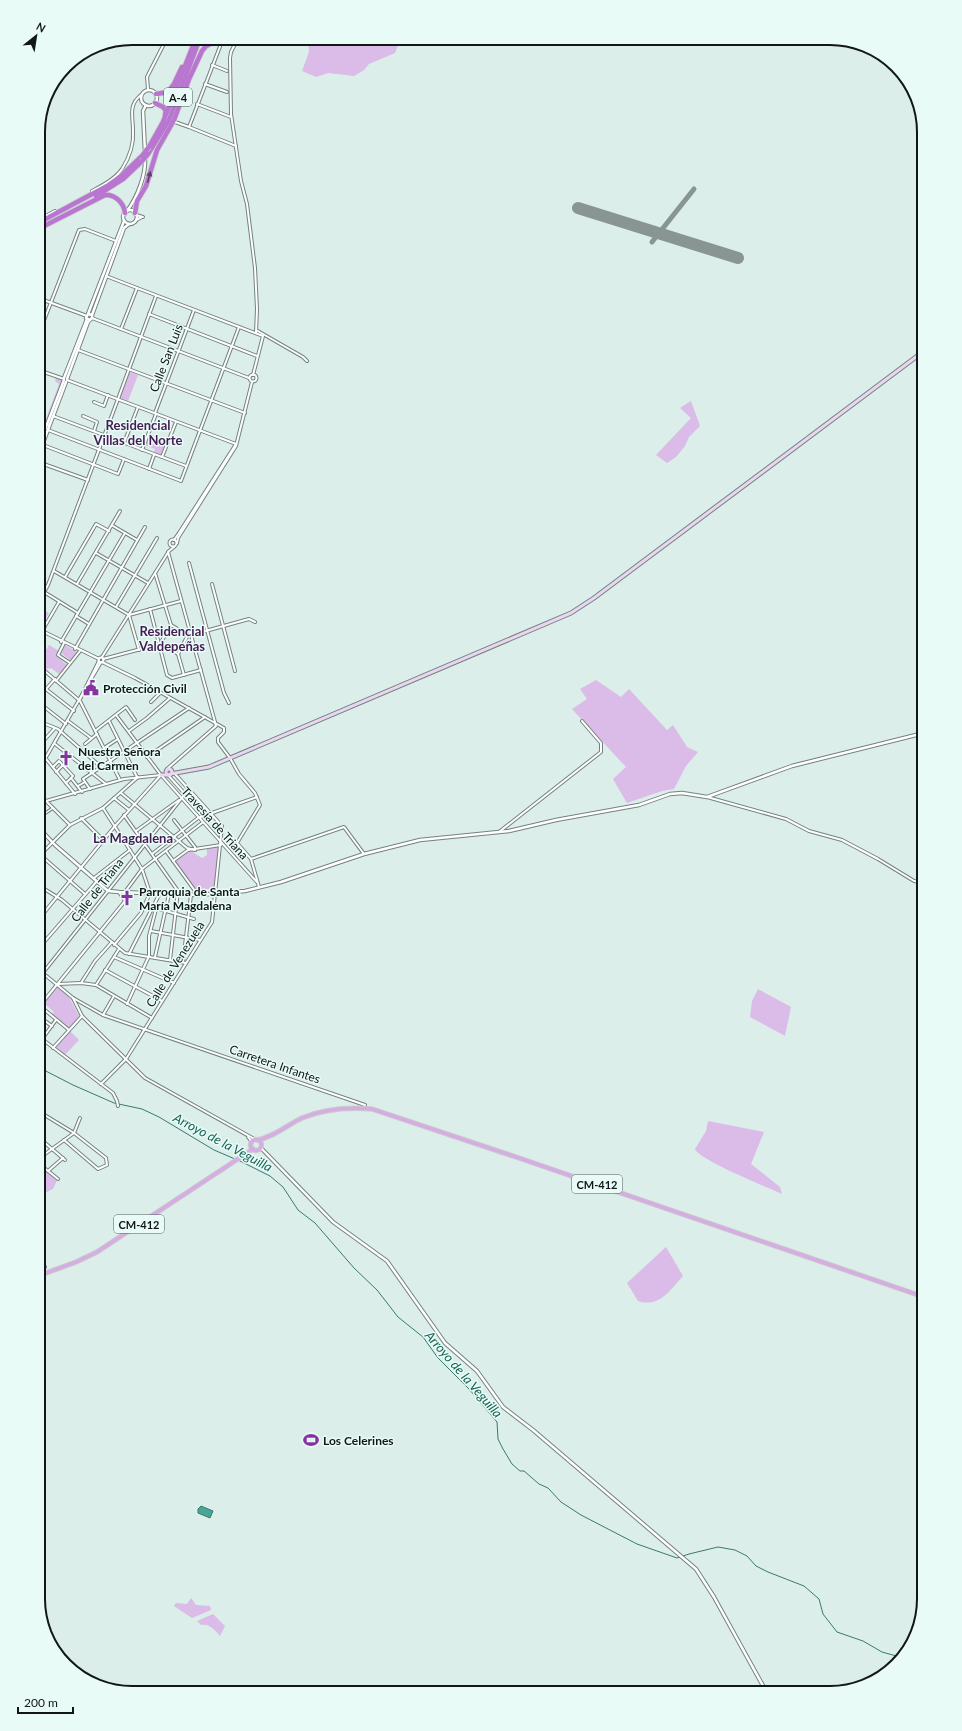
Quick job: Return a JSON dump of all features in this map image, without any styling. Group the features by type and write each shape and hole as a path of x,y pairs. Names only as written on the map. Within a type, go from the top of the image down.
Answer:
{"highway":[{"path":"156,94 168,92 174,84 192,45"},
{"name":"A-4","path":"45,223 123,179 142,158 168,112 192,45"},
{"name":"A-4","path":"45,217 107,186 148,154 163,131 197,45"},
{"name":"A-4","path":"182,86 201,46 203,45"},
{"path":"134,213 137,201 146,186 157,150 175,116 188,79 206,46 209,45"},
{"path":"149,147 165,114 164,107 162,105 155,104"},
{"path":"45,224 105,195 113,196 126,212"}],"main road":[{"path":"161,775 176,774 210,767 515,638 582,606 917,356"},
{"path":"169,770 176,774"},
{"path":"161,775 169,770"},
{"path":"169,770 167,773 169,775"},
{"name":"CM-412","path":"45,1273 76,1262 97,1252 245,1153 256,1140 270,1136 302,1118 321,1112 348,1107 372,1109 527,1160 917,1295"},
{"name":"CM-412","path":"252,1146 256,1150 270,1136"},
{"path":"256,1140 261,1146"}],"street":[{"path":"148,89 147,77 163,45"},
{"path":"189,127 219,45"},
{"path":"234,45 230,58 231,117 241,181 247,204 255,268 257,309 256,331"},
{"path":"212,65 227,71"},
{"path":"205,84 227,92"},
{"path":"141,95 141,100 146,105 150,106 155,104 157,99 156,94 153,90 148,89"},
{"path":"45,217 93,191 110,180 122,169 131,150 133,132 131,111 132,104 144,91 148,89"},
{"path":"198,104 231,117"},
{"path":"45,436 65,380 106,276 124,221 123,216 132,204 145,166 143,111 146,105"},
{"path":"175,122 236,146"},
{"path":"132,204 136,220"},
{"path":"45,434 118,241 124,228 143,217 134,213 126,212"},
{"path":"124,221 129,224"},
{"path":"45,317 79,230 85,229 118,241"},
{"path":"106,276 239,327 256,331 303,357 307,361"},
{"path":"121,329 137,288"},
{"path":"45,590 54,570 156,296"},
{"path":"45,300 249,378 252,382"},
{"name":"Calle San Luis","path":"142,450 194,309"},
{"path":"149,314 257,356"},
{"path":"48,430 181,481 239,327"},
{"path":"75,794 46,759 80,701 80,697 101,660 148,583 169,551 177,543 178,538 236,444 252,382 256,379 253,375 263,336 256,331"},
{"path":"78,350 245,413"},
{"path":"45,373 236,444"},
{"path":"249,378 253,375"},
{"path":"94,402 104,406 108,395"},
{"path":"124,443 138,407"},
{"path":"53,416 186,466"},
{"path":"83,416 97,422 94,431"},
{"path":"162,457 176,422"},
{"path":"169,770 173,764 216,726 181,601 169,551 170,544 171,541 174,540 180,533 236,444"},
{"path":"45,446 118,474 124,459"},
{"path":"149,469 154,454"},
{"path":"45,465 88,480"},
{"path":"77,584 120,511"},
{"path":"64,577 96,524 109,531"},
{"path":"112,526 137,540"},
{"path":"75,649 145,527"},
{"path":"70,663 58,655 63,642 90,592 125,533"},
{"path":"116,607 157,538"},
{"path":"174,540 177,543"},
{"path":"170,544 174,547"},
{"path":"96,553 148,583"},
{"path":"189,563 224,692 229,703"},
{"path":"54,570 129,614 181,601"},
{"path":"155,573 171,625 190,635 249,619 255,622"},
{"path":"212,584 235,672"},
{"path":"45,593 89,624"},
{"path":"45,626 59,602"},
{"path":"150,609 167,675 172,678 201,670"},
{"path":"129,614 139,650"},
{"path":"101,660 160,644 171,625"},
{"path":"45,633 75,649 101,660 224,728 224,732 217,740 239,774 257,797 260,805 237,843 251,859 259,887"},
{"path":"178,654 190,635"},
{"path":"160,644 178,654 184,675"},
{"path":"74,711 46,688 56,680 80,651"},
{"path":"45,673 46,672 80,701 120,780"},
{"path":"151,702 160,692"},
{"path":"129,731 170,698"},
{"path":"95,731 126,707 129,709 135,720"},
{"path":"45,708 66,724"},
{"path":"78,786 101,767 138,744 189,708"},
{"name":"Travesía de Triana","path":"116,715 161,775 202,823 257,882"},
{"path":"147,757 205,717"},
{"path":"68,721 91,738"},
{"path":"109,721 138,777"},
{"path":"498,832 601,752 602,743 582,721"},
{"path":"45,723 61,732 101,767"},
{"path":"45,739 55,728"},
{"path":"84,744 97,734"},
{"path":"707,797 792,766 917,735"},
{"path":"104,749 118,739"},
{"path":"55,744 106,784"},
{"path":"53,767 59,761 73,776 71,778 82,792"},
{"path":"56,772 63,765"},
{"name":"Calle de Venezuela","path":"100,1084 126,1059 174,983 184,962 212,922 222,826 176,774"},
{"path":"46,801 120,780 161,775"},
{"path":"45,911 124,815 161,775"},
{"path":"169,775 184,794"},
{"path":"45,849 70,826 82,818 103,808 138,777"},
{"path":"66,783 71,778"},
{"path":"84,781 90,789"},
{"path":"70,788 76,784"},
{"name":"Calle de Triana","path":"45,970 189,789"},
{"path":"120,793 187,848 194,850"},
{"path":"45,834 108,891 215,895 245,892 364,854 420,840 498,832 639,805 670,794 682,793 707,797 786,819 809,831 842,840 917,882"},
{"path":"152,854 198,818 257,797"},
{"path":"114,798 129,810"},
{"path":"136,831 181,798"},
{"path":"46,801 70,826"},
{"path":"45,813 53,808"},
{"path":"103,808 142,869 150,893 141,912 114,945"},
{"path":"124,815 177,890 178,894 170,960"},
{"path":"82,818 104,840"},
{"path":"174,820 195,847 194,850"},
{"path":"122,897 142,869 202,823"},
{"path":"251,859 344,827 364,854"},
{"path":"173,861 188,850 221,844"},
{"path":"94,878 130,850"},
{"path":"166,851 198,895"},
{"path":"45,860 85,894"},
{"path":"45,941 72,908 97,881"},
{"path":"45,890 72,908 119,949 129,954 184,962 191,895"},
{"path":"45,999 125,901 119,892"},
{"path":"129,954 160,893"},
{"path":"155,957 169,894"},
{"path":"145,905 194,920"},
{"path":"127,1004 149,956 149,936 156,909"},
{"path":"150,930 200,940"},
{"path":"81,983 95,961 112,942"},
{"path":"96,985 119,949"},
{"path":"114,957 174,983"},
{"path":"105,970 162,1001"},
{"path":"45,975 73,998 82,1016 146,1078 256,1140"},
{"path":"60,982 96,985 152,1018"},
{"path":"103,1015 114,996"},
{"name":"Carretera Infantes","path":"73,998 103,1015 365,1105"},
{"path":"45,1012 69,1030"},
{"path":"53,1048 82,1016"},
{"path":"45,1035 56,1020"},
{"path":"45,1021 52,1026"},
{"path":"45,1041 113,1093 118,1104"},
{"path":"45,1116 74,1133 106,1158 107,1164 98,1169 64,1140"},
{"path":"45,1154 74,1133 80,1118"},
{"path":"242,1133 252,1146"},
{"path":"45,1143 64,1159 48,1170"},
{"path":"261,1146 333,1222 388,1262 445,1343 477,1371 503,1407 533,1430 696,1569 714,1597 763,1686"},
{"path":"45,1168 58,1179"}],"shaded area":[{"path":"308,45 398,45 395,53 369,64 364,70 354,76 328,73 316,77 302,71 309,52"},
{"path":"129,372 138,375 128,401 120,398"},
{"path":"56,377 63,381 48,420 46,419 59,384 55,381"},
{"path":"691,401 700,426 689,437 685,446 676,457 667,463 656,455 691,418 680,408"},
{"path":"150,434 168,441 162,456 154,452 155,449 145,445"},
{"path":"45,611 49,613 45,620"},
{"path":"49,645 59,651 56,656 67,665 59,674 51,668 48,668 45,672 46,650"},
{"path":"65,645 77,652 70,660 61,653"},
{"path":"596,680 621,697 629,689 667,730 673,725 687,747 698,752 686,766 674,789 662,791 627,803 613,779 626,767 572,709 587,699 580,689"},
{"path":"219,846 215,889 195,889 175,861 189,850 202,858 207,855 207,849"},
{"path":"57,987 69,997 79,1016 69,1028 52,1014 54,1012 45,1005 45,1002"},
{"path":"758,989 791,1007 785,1036 750,1017 752,1001"},
{"path":"70,1031 79,1040 65,1055 56,1047"},
{"path":"708,1121 764,1132 751,1164 780,1187 782,1194 749,1180 699,1154 695,1149 706,1131"},
{"path":"45,1170 57,1180 53,1189 45,1193"},
{"path":"666,1247 683,1276 669,1292 658,1300 646,1303 638,1301 627,1283"},
{"path":"201,1506 213,1511 210,1518 198,1513 198,1509"},
{"path":"191,1598 196,1605 210,1606 211,1610 192,1618 174,1606 176,1603 187,1604"},
{"path":"213,1614 225,1626 220,1636 212,1628 207,1625 201,1625 197,1621"}],"waterway":[{"name":"Arroyo de la Veguilla","path":"45,1071 114,1103 142,1109 159,1117 214,1150 235,1159"},
{"name":"Arroyo de la Veguilla","path":"238,1160 270,1176 283,1187 298,1210 315,1223 354,1268 377,1290 398,1317 423,1337 438,1358 469,1389 497,1422 498,1439 512,1464 520,1471 524,1471 539,1484 548,1488 561,1502 581,1515 637,1544 677,1558 718,1547 735,1550 747,1556 756,1566 804,1586 819,1599 823,1614 837,1632 863,1641 882,1652 895,1656"}],"taxiway":[{"path":"652,242 694,189"}],"runway":[{"path":"578,208 738,258"}],"place":[{"name":"Protección Civil","path":"91,688"},
{"name":"Nuestra Señora del Carmen","path":"66,758"},
{"name":"Parroquia de Santa María Magdalena","path":"127,898"},
{"name":"Los Celerines","path":"311,1440"}],"district":[{"name":"Residencial Villas del Norte","path":"138,432"},
{"name":"Residencial Valdepeñas","path":"172,638"},
{"name":"La Magdalena","path":"133,838"}]}
